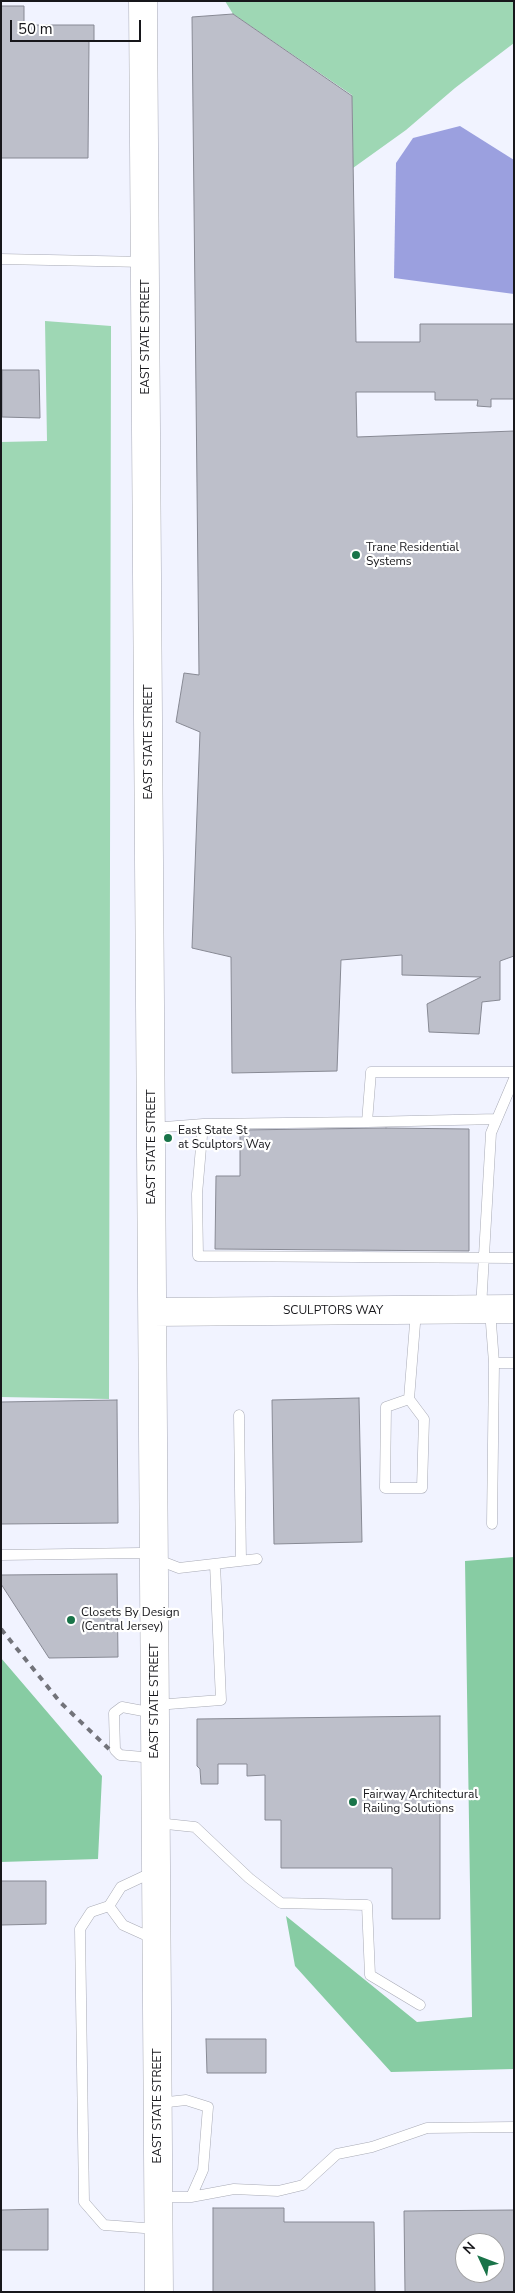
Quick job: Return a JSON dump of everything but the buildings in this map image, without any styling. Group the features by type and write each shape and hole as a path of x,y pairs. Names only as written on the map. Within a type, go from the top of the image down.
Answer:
{"street":[{"name":"EAST STATE STREET","path":"143,1 159,2292"},
{"name":"SCULPTORS WAY","path":"153,1312 495,1309"}],"lane":[{"path":"1,259 145,262"},
{"path":"367,1122 371,1072 514,1072"},
{"path":"492,1524 495,1309 484,1258 491,1132 514,1079"},
{"path":"152,1128 203,1124 497,1119"},
{"path":"203,1124 197,1194 198,1256 514,1258"},
{"path":"409,1399 386,1407 385,1488 422,1488 424,1419 409,1399 416,1310"},
{"path":"494,1363 514,1363"},
{"path":"239,1415 241,1561"},
{"path":"1,1555 140,1552 179,1568 257,1559"},
{"path":"156,1758 120,1755 115,1750 114,1714 122,1708 155,1709 221,1700 215,1564"},
{"path":"156,1823 195,1827 249,1878 281,1903 367,1905 370,1975 420,2005"},
{"path":"157,1871 121,1887 109,1906 91,1912 80,1929 84,2202 104,2225 159,2229"},
{"path":"109,1906 123,1925 157,1940"},
{"path":"158,2103 186,2100 208,2107 203,2170 190,2196"},
{"path":"159,2197 190,2196 234,2189 278,2191 304,2185 336,2154 372,2147 427,2128 514,2127"}],"green space":[{"path":"225,1 514,1 514,43 455,88 406,130 353,168 352,95 233,14"},
{"path":"45,321 111,326 109,1399 1,1397 1,442 47,441"},
{"path":"514,1557 514,2069 391,2072 295,1966 286,1916 417,2022 472,2017 465,1561"},
{"path":"1,1658 102,1776 98,1859 1,1862"}],"water":[{"path":"460,126 514,160 514,294 394,278 396,163 413,138"}],"railway":[{"path":"1,1629 60,1702 109,1749"}],"place":[{"name":"Trane Residential Systems","path":"356,555"},
{"name":"East State St at Sculptors Way","path":"168,1138"},
{"name":"Closets By Design (Central Jersey)","path":"71,1620"},
{"name":"Fairway Architectural Railing Solutions","path":"353,1802"}]}
